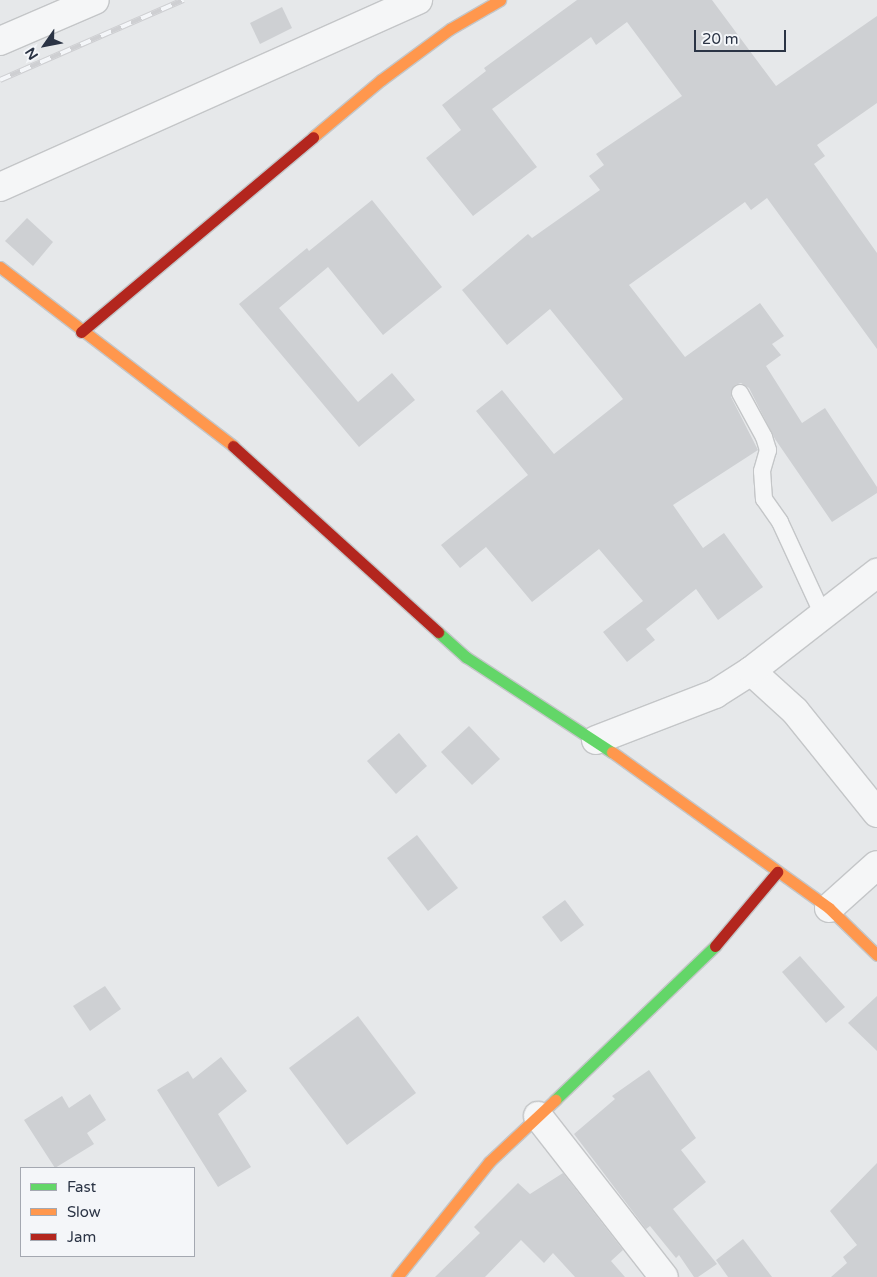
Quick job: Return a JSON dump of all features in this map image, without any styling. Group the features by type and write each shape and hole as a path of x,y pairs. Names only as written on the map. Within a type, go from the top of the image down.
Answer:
{"street":[{"path":"0,41 95,0"},
{"path":"0,187 418,0"},
{"path":"81,332 381,80 450,29 500,0"},
{"path":"0,267 81,332 219,433 349,556 466,657 596,740 829,908 877,955"},
{"path":"596,740 689,706 752,671 877,574"},
{"path":"752,671 795,710 877,813"},
{"path":"829,908 877,864"},
{"path":"405,1274 489,1162 704,958 777,872"},
{"path":"538,1116 664,1277"}],"lane":[{"path":"740,393 768,450 762,471 764,499 780,522 823,615"}],"building":[{"path":"577,0 712,0 776,86 877,16 877,103 817,145 825,156 814,164 877,253 877,349 767,198 751,210 745,202 629,285 685,357 760,303 784,336 772,344 781,355 766,366 802,423 825,408 877,487 877,493 832,522 775,439 749,388 741,383 735,385 731,397 758,450 673,505 703,548 724,533 763,587 718,620 696,589 646,629 655,640 627,662 603,632 643,601 599,549 532,602 486,547 460,568 441,545 528,475 476,411 502,390 554,454 623,399 550,309 507,345 462,290 528,234 532,238 600,190 589,176 604,165 596,154 682,96 627,22 596,45 591,37 492,109 537,167 473,216 426,158 461,130 442,105 486,71 484,68"},
{"path":"282,7 292,28 260,44 250,23"},
{"path":"372,200 442,287 383,335 328,267 279,308 358,402 392,373 415,400 359,447 239,304 307,248 309,251"},
{"path":"27,218 53,242 33,266 5,241"},
{"path":"469,726 500,759 472,785 441,752"},
{"path":"399,733 427,766 396,794 367,761"},
{"path":"417,835 458,888 428,911 387,858"},
{"path":"565,900 584,925 561,942 542,917"},
{"path":"800,956 845,1007 826,1023 782,972"},
{"path":"105,986 121,1009 90,1031 73,1006"},
{"path":"877,996 877,1051 848,1023"},
{"path":"358,1016 416,1093 347,1145 289,1068"},
{"path":"221,1057 247,1091 218,1114 251,1167 218,1187 157,1090 188,1071 193,1079"},
{"path":"649,1070 696,1138 681,1150 706,1182 673,1209 717,1264 698,1277 694,1277 679,1255 676,1258 650,1226 646,1229 574,1134 615,1099 612,1096"},
{"path":"90,1094 106,1120 87,1133 94,1144 54,1167 24,1120 62,1096 69,1108"},
{"path":"877,1163 877,1277 831,1277 847,1263 843,1257 857,1245 830,1211"},
{"path":"563,1173 623,1250 611,1261 625,1277 575,1277 553,1253 544,1263 521,1240 485,1277 435,1277 480,1233 474,1227 518,1183 530,1194"},
{"path":"743,1239 772,1277 728,1277 716,1260"}],"railway":[{"path":"0,80 183,0"}],"traffic: fast":[{"path":"438,632 466,657 612,752"},
{"path":"555,1100 715,946"}],"traffic: slow":[{"path":"313,137 381,80 450,29 500,0"},
{"path":"0,267 233,446"},
{"path":"612,752 829,908 877,955"},
{"path":"397,1277 489,1162 555,1100"}],"traffic: jam":[{"path":"81,332 313,137"},
{"path":"233,446 438,632"},
{"path":"715,946 777,872"}]}
